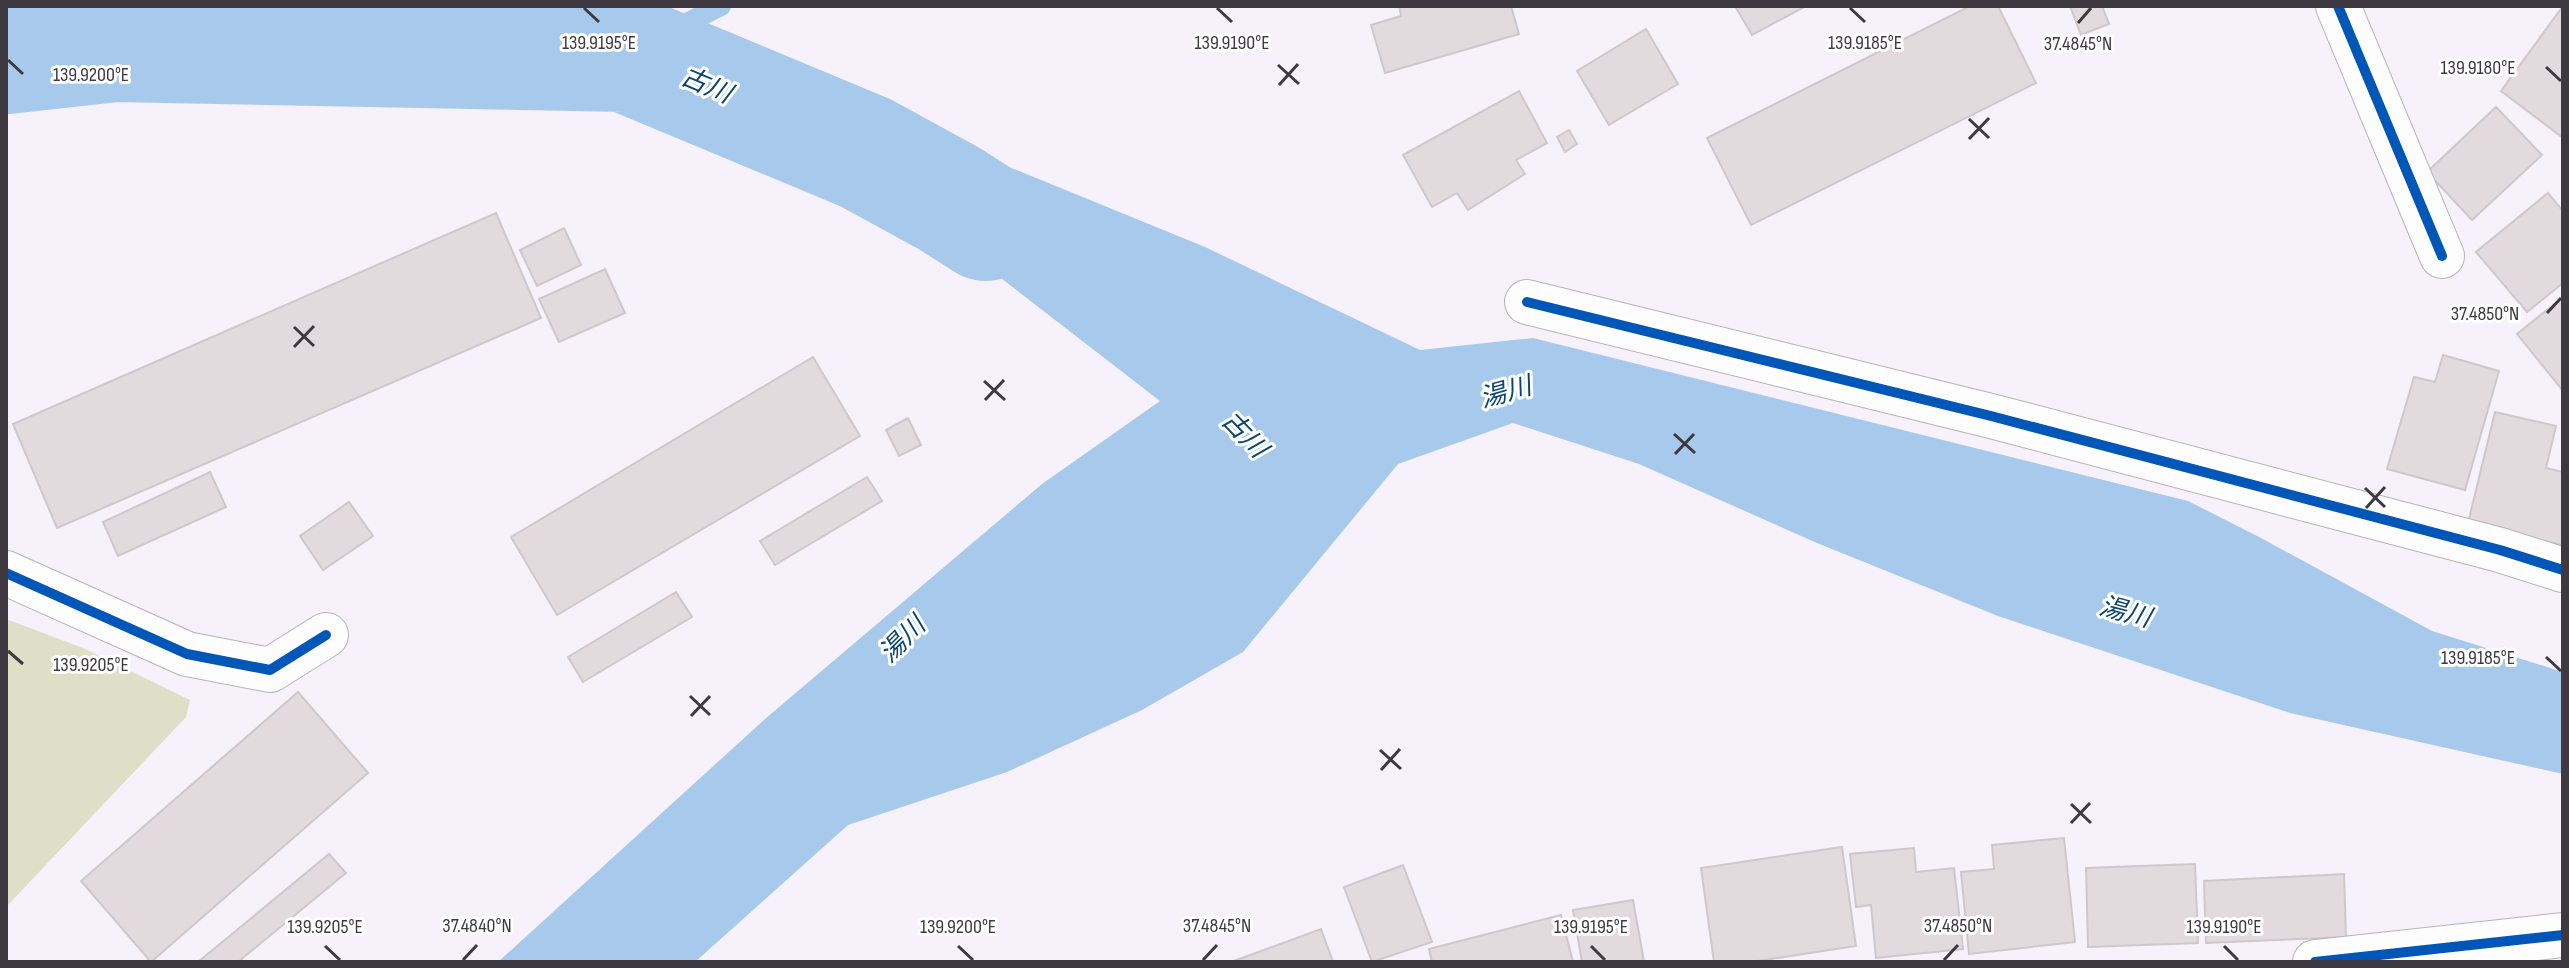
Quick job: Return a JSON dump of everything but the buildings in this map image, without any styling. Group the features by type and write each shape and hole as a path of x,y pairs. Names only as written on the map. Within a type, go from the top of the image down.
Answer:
{"street":[{"path":"2338,6 2442,256"},
{"path":"1527,302 1991,416 2500,550 2563,570"},
{"path":"6,573 187,654 270,670 326,635"},
{"path":"2315,962 2563,935"}],"green space":[{"path":"6,619 83,648 190,700 186,717 6,907"}],"water":[{"name":"湯川","path":"809,114 1014,169 1205,247 1420,350 1533,338 2188,501 2432,631 2563,672 2563,774 2290,713 1998,616 1817,543 1639,464 1513,423 1398,464 1243,652 1142,710 1007,772 848,825 695,962 498,962 765,719 1042,484 1160,401 966,251"}],"waterway":[{"path":"626,53 721,6"},
{"name":"古川","path":"6,55 114,43 626,53 866,153 986,222"}],"cycle path":[{"path":"2338,6 2442,256"},
{"path":"1527,302 1991,416 2500,550 2563,570"},
{"path":"6,573 187,654 270,670 326,635"},
{"path":"2315,962 2563,935"}]}
